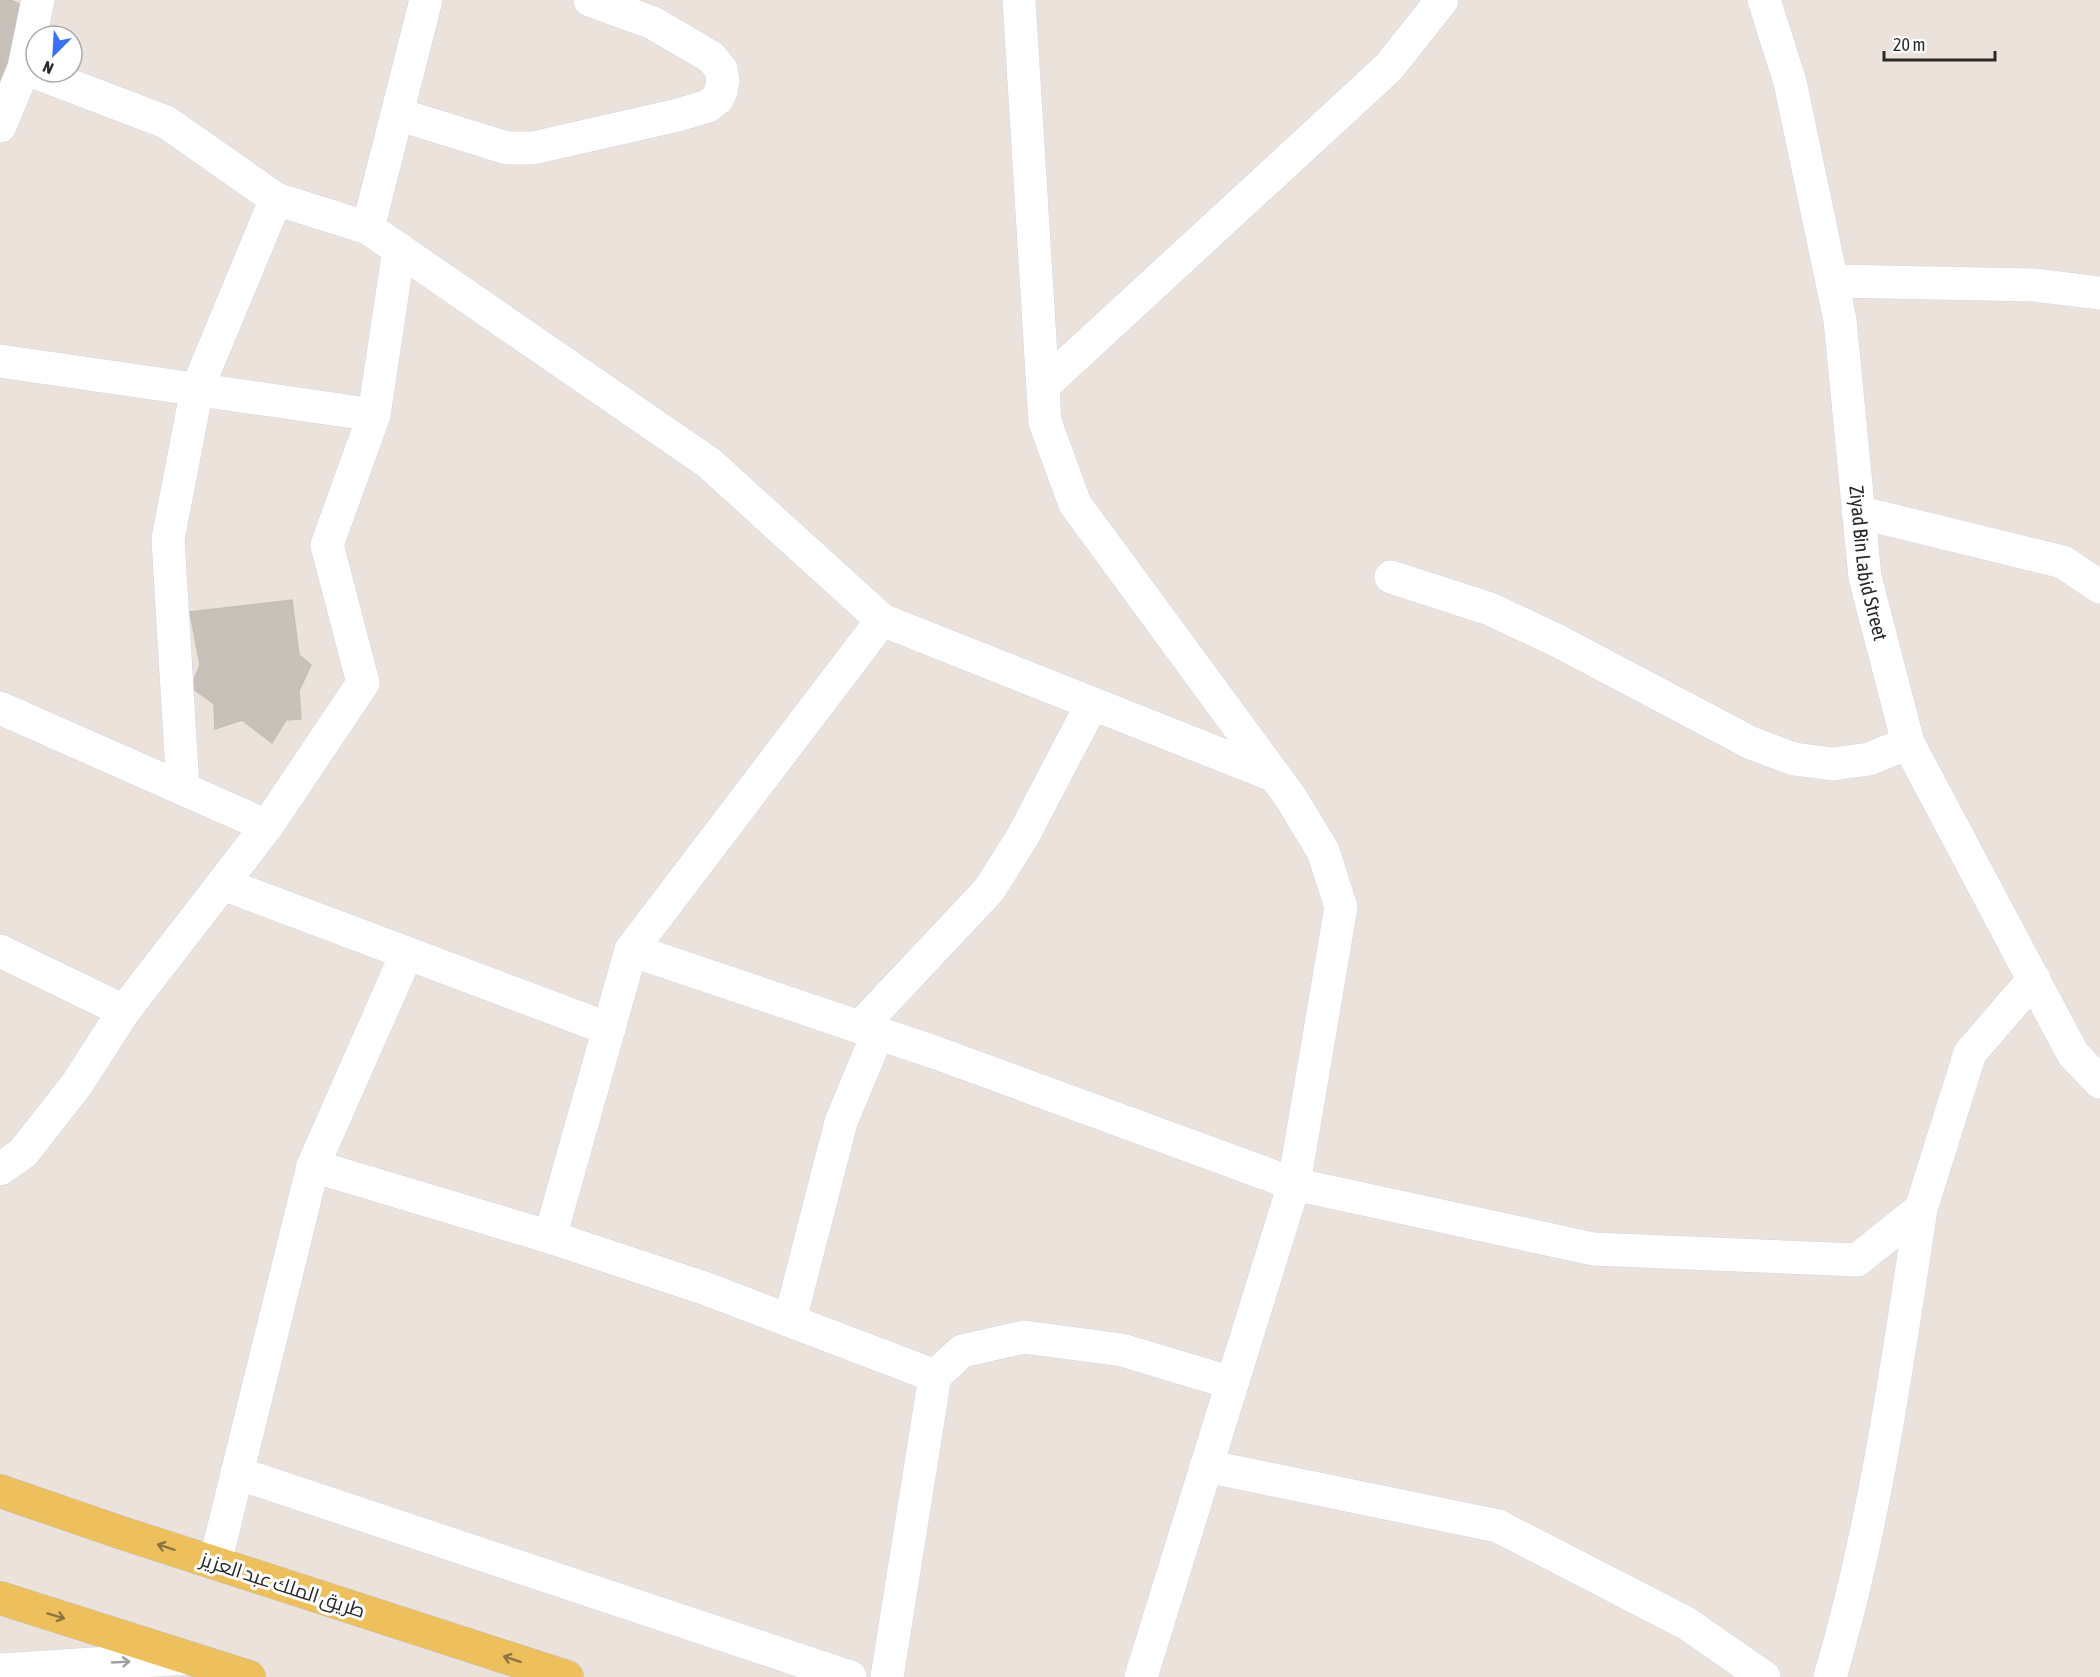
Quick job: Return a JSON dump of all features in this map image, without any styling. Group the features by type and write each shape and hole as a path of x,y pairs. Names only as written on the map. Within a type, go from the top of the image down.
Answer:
{"main road":[{"name":"طريق الملك عبد العزيز","path":"0,1491 567,1677"},
{"path":"0,1598 249,1677"}],"street":[{"path":"33,24 38,0"},
{"path":"368,228 426,0"},
{"path":"397,114 507,148 533,148 678,115 708,106 717,99 723,81 721,69 711,57 653,23 590,0"},
{"path":"1019,0 1045,423 1075,504 1275,776 1323,851 1341,907 1294,1184 1141,1677"},
{"path":"1043,386 1389,67 1442,0"},
{"name":"Ziyad Bin Labid Street","path":"1764,0 1790,82 1840,320 1865,577 1908,743 2073,1053 2100,1082"},
{"path":"0,126 24,68"},
{"path":"66,84 166,122 276,199 368,228 709,463 882,620 1275,776"},
{"path":"183,789 168,539 197,389 276,199"},
{"path":"0,1169 23,1153 77,1084 124,1011 267,826 363,682 327,545 374,415 399,249"},
{"path":"1832,281 2034,285 2100,293"},
{"path":"0,361 374,415"},
{"path":"1858,512 2063,562 2100,587"},
{"path":"1391,577 1490,609 1558,641 1751,743 1794,759 1833,765 1869,759 1908,743"},
{"path":"550,1237 632,951 882,620"},
{"path":"790,1320 841,1122 869,1030 989,890 1023,836 1092,704"},
{"path":"0,708 267,826"},
{"path":"222,884 609,1029"},
{"path":"0,951 124,1011"},
{"path":"632,951 934,1052 1294,1184 1593,1249 1857,1260 1921,1209"},
{"path":"215,1563 314,1166 407,953"},
{"path":"1830,1677 1845,1628 1888,1424 1921,1209 1970,1053 2034,979"},
{"path":"314,1166 550,1237 704,1288 935,1376"},
{"path":"887,1677 935,1376 962,1351 1024,1337 1122,1350 1232,1383"},
{"path":"1206,1466 1498,1526 1686,1623 1764,1677"},
{"path":"237,1473 850,1677"},
{"path":"0,1670 39,1672 192,1658"}],"building":[{"path":"0,0 10,0 29,8 0,83"},
{"path":"292,600 299,655 311,665 299,691 301,719 286,720 272,743 242,720 215,729 214,704 191,687 200,665 190,612"}]}
